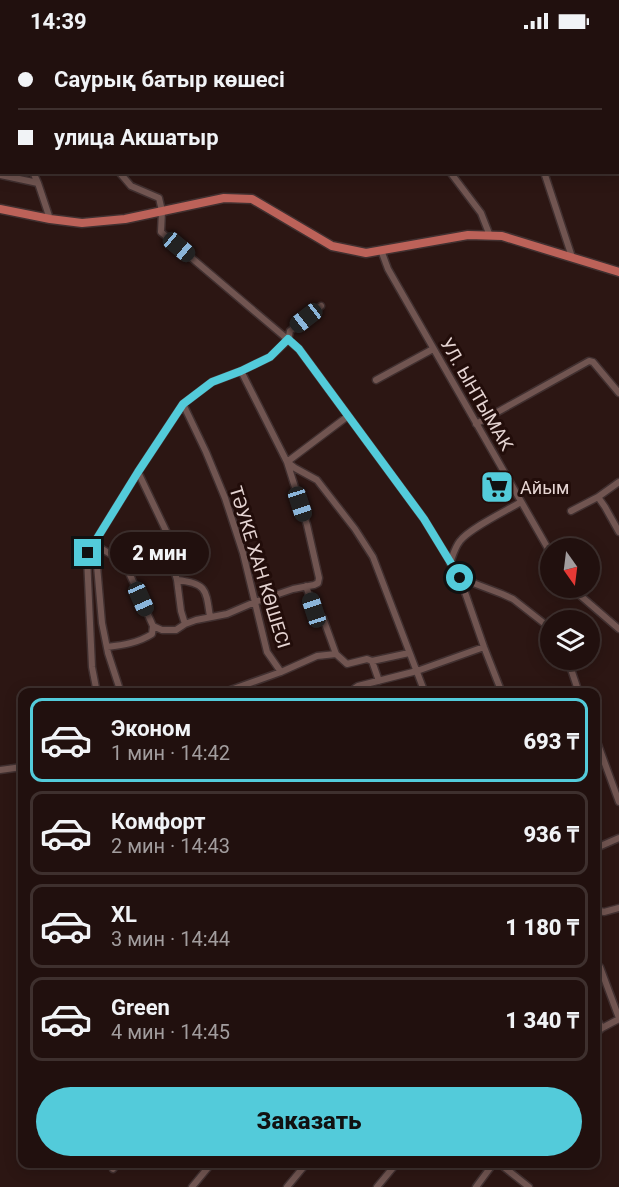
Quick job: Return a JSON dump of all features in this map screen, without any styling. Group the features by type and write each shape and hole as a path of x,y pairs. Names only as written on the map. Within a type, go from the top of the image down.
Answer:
{"main road":[{"path":"0,209 82,223 125,219 224,198 252,199 332,246 366,253 468,235 502,236 619,272"}],"street":[{"path":"34,174 50,219"},
{"path":"121,174 131,186 159,198 162,211 161,232 299,349 424,519 460,578 500,688"},
{"path":"452,174 481,213 490,236"},
{"path":"545,174 572,257"},
{"path":"0,176 38,183"},
{"name":"УЛ. ЫНТЫМАК","path":"381,250 388,269 542,538"},
{"path":"96,688 92,667 87,557 94,544 183,404 212,382 270,357 288,339 290,331 321,306"},
{"path":"376,380 433,349"},
{"path":"476,424 589,361 593,362 619,393"},
{"path":"153,626 162,630 176,630 184,624 227,614 293,589 318,583 319,578 307,525 286,462 241,371"},
{"name":"ТӘУКЕ ХАН КӨШЕСІ","path":"183,404 225,498 243,553 267,652 281,672"},
{"path":"286,462 348,416"},
{"path":"286,462 317,480 356,529 373,557 423,688"},
{"path":"138,472 168,535 184,624"},
{"path":"572,511 619,482"},
{"path":"598,497 619,532"},
{"path":"450,563 459,541 468,533 521,502"},
{"path":"94,544 126,566 153,626 152,634 144,639 107,647"},
{"path":"94,544 102,623 119,688"},
{"path":"460,578 513,599 540,620"},
{"path":"177,579 199,584 205,590 210,617"},
{"path":"306,586 314,610 323,618 336,654 347,664 410,653"},
{"path":"584,598 619,629"},
{"path":"355,688 417,671 484,647"},
{"path":"236,688 317,656 336,654"},
{"path":"372,661 379,681"},
{"path":"571,670 577,688"},
{"path":"600,752 619,802"},
{"path":"0,770 18,767"},
{"path":"600,846 619,838"},
{"path":"600,911 619,908"},
{"path":"600,967 619,1019 602,1028 600,1025"},
{"path":"192,1187 208,1168"},
{"path":"287,1187 303,1168"},
{"path":"377,1187 393,1168"},
{"path":"476,1187 490,1168"},
{"path":"505,1168 528,1187"}],"place":[{"name":"Айым","path":"497,487"}],"route":[{"path":"88,553 183,404 212,382 270,357 288,339 299,349 424,519 460,578"}]}
